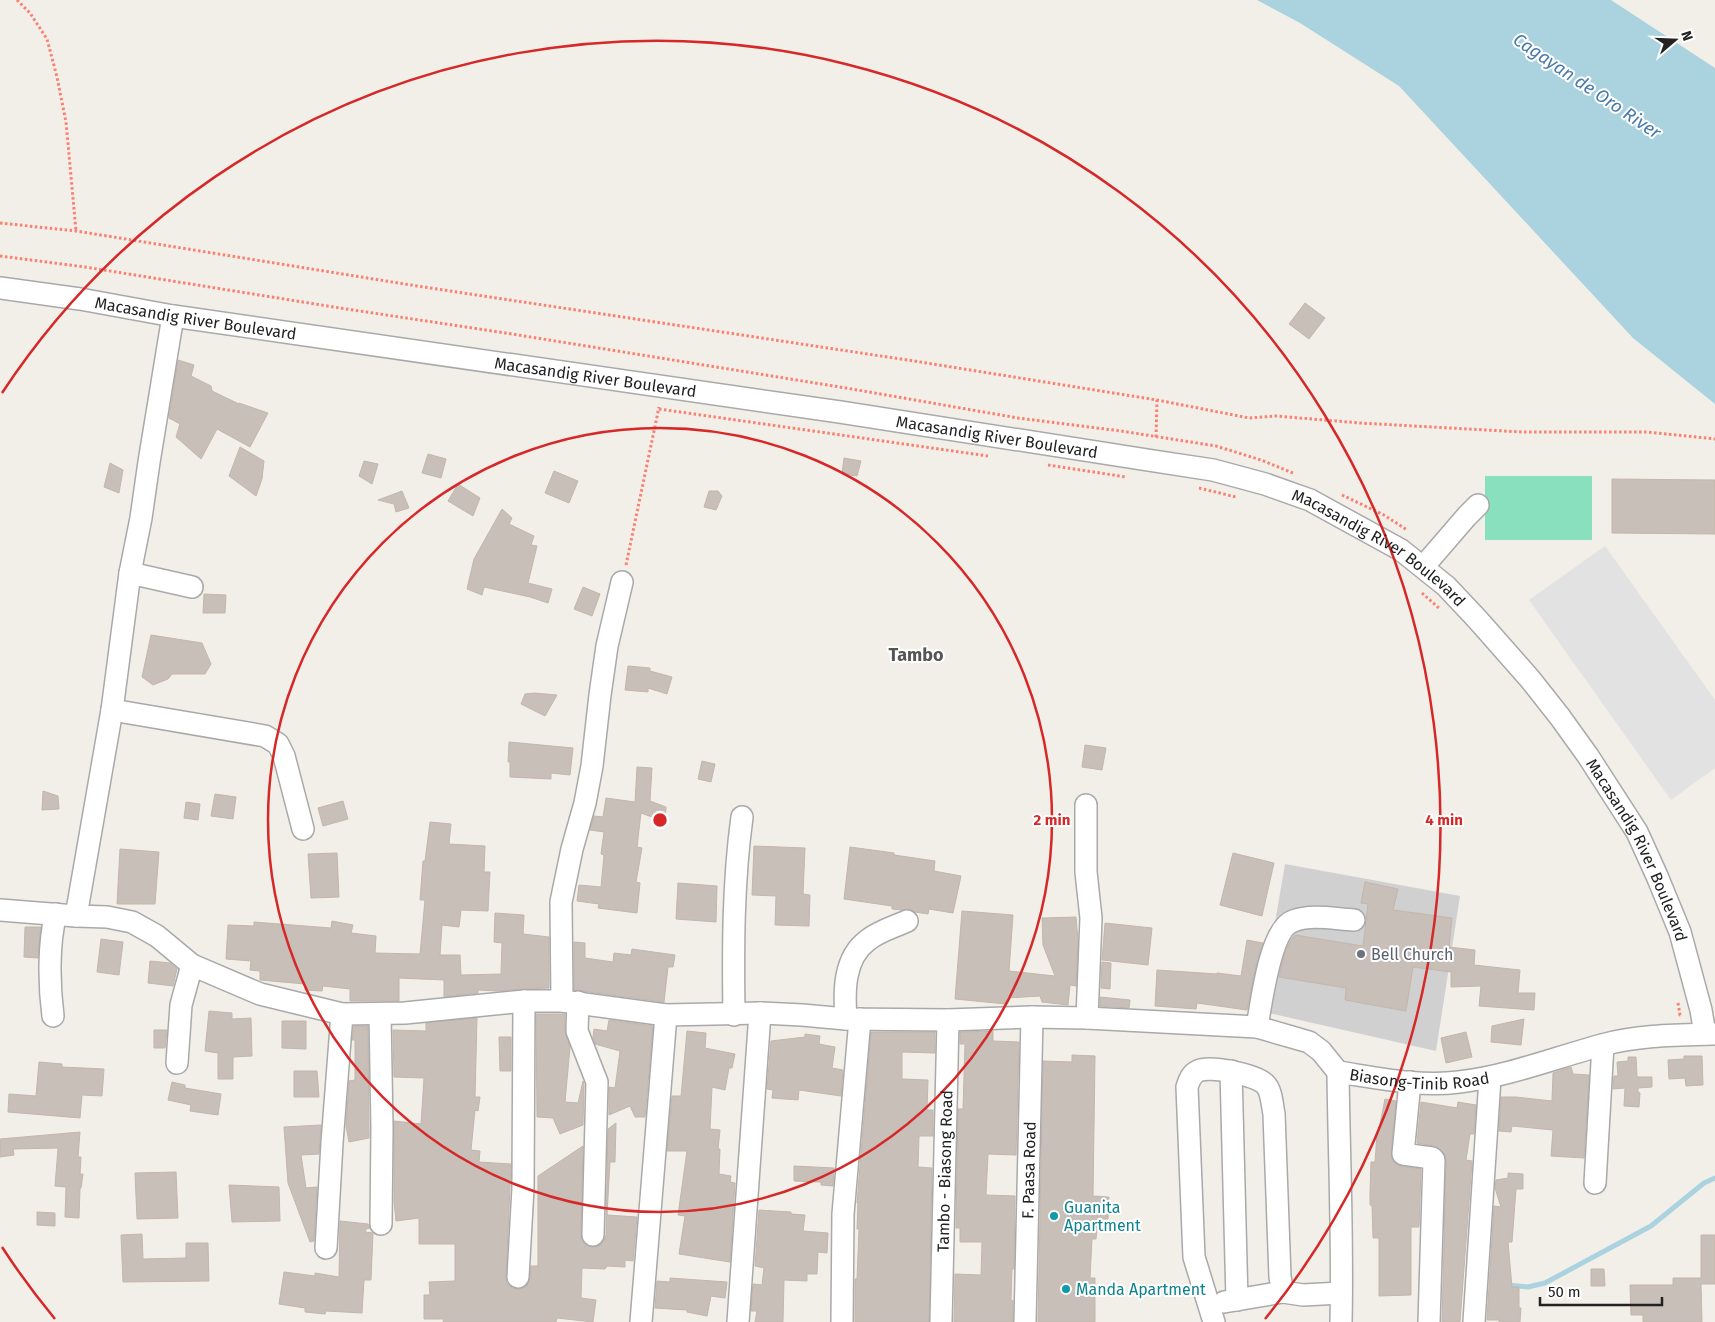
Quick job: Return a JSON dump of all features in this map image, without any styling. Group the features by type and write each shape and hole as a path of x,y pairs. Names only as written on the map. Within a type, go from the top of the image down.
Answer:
{"street":[{"name":"Macasandig River Boulevard","path":"0,288 80,299 173,316 850,414 1213,470 1265,484 1310,500 1401,550 1446,586 1530,679 1588,756 1637,832 1658,876 1680,932 1701,1010 1710,1034"},
{"path":"53,1016 50,997 52,929 66,915 112,710 130,572 141,518 173,316"},
{"path":"1423,567 1478,505"},
{"path":"130,572 192,587"},
{"path":"593,1235 597,1082 577,1031 570,1002 560,902 585,803 592,766 607,646 622,582"},
{"path":"112,710 265,736 278,744 284,756 303,829"},
{"path":"1086,805 1086,872 1091,918 1087,1018"},
{"path":"734,1014 733,925 742,817"},
{"path":"0,910 107,917 132,922 157,936 192,965 260,994 342,1014 433,1011 524,1002 570,1002 666,1015 760,1013 853,1019 948,1020 1032,1017 1087,1018 1257,1027 1309,1042 1321,1051 1338,1072"},
{"path":"1257,1027 1268,962 1281,931 1286,925 1291,921 1310,917 1354,920"},
{"path":"842,1322 844,1214 853,1019 844,992 846,978 857,952 867,940 907,921"},
{"path":"177,1063 181,1005 192,965"},
{"path":"518,1277 523,1188 524,1002"},
{"path":"738,1322 760,1013"},
{"path":"326,1248 342,1014"},
{"path":"380,1014 381,1224"},
{"path":"641,1322 666,1015"},
{"name":"F. Paasa Road","path":"1026,1322 1032,1017"},
{"name":"Tambo - Biasong Road","path":"941,1322 948,1020"},
{"name":"Biasong-Tinib Road","path":"1341,1322 1342,1228 1338,1072 1410,1082 1448,1083 1490,1078 1603,1045 1666,1036 1710,1034"},
{"path":"1595,1183 1603,1045"},
{"path":"1283,1292 1280,1276 1274,1114 1270,1092 1266,1085 1245,1074 1207,1069 1197,1071 1190,1077 1187,1086 1194,1257 1211,1314 1237,1300 1283,1292 1303,1295 1342,1293"},
{"path":"1231,1071 1237,1300"},
{"path":"1474,1322 1490,1078"},
{"path":"1410,1082 1403,1154 1432,1158 1434,1160 1429,1322"}],"path":[{"path":"17,0 30,13 47,39 57,77 66,122 76,231"},
{"path":"0,223 76,231 417,286 914,361 1157,400 1249,418 1276,416 1522,432 1647,432 1715,439"},
{"path":"0,256 512,334 1018,418 1216,446 1261,460 1301,476"},
{"path":"622,582 664,387"},
{"path":"1156,437 1157,400"},
{"path":"659,408 993,456"},
{"path":"1040,464 1126,477"},
{"path":"1193,487 1239,498"},
{"path":"1334,491 1384,515 1412,534"},
{"path":"1420,591 1446,615"},
{"path":"1677,996 1680,1015 1701,1010"}],"shaded area":[{"path":"1605,546 1715,700 1715,768 1671,800 1529,600"},
{"name":"Bell Church","path":"1285,864 1460,896 1436,1051 1260,1011"}],"green space":[{"path":"1485,476 1592,476 1592,540 1485,540"}],"water":[{"name":"Cagayan de Oro River","path":"1257,0 1611,0 1715,68 1715,404 1633,338 1399,86 1300,23"}],"building":[{"path":"1305,303 1325,318 1309,339 1289,324"},
{"path":"178,360 194,365 191,376 211,386 212,391 239,404 268,413 250,447 217,429 201,459 176,437 180,424 169,418"},
{"path":"240,447 264,461 262,479 256,496 229,476"},
{"path":"428,454 446,459 441,478 422,473"},
{"path":"844,458 861,461 857,476 842,474"},
{"path":"364,461 378,464 372,484 359,476"},
{"path":"110,463 123,470 119,493 104,487"},
{"path":"554,471 578,481 569,503 545,493"},
{"path":"1612,479 1715,480 1715,534 1612,533"},
{"path":"458,484 480,498 473,516 448,501"},
{"path":"402,491 409,508 396,512 394,504 378,500"},
{"path":"709,491 718,491 722,496 716,510 704,507"},
{"path":"502,509 512,518 509,524 534,536 531,545 537,546 528,583 552,589 548,603 484,587 482,595 467,589 474,559"},
{"path":"583,587 600,594 592,616 574,609"},
{"path":"204,594 226,595 225,613 203,613"},
{"path":"151,635 202,643 211,664 205,674 172,674 168,679 153,685 142,677"},
{"path":"628,666 650,668 650,671 672,677 667,694 648,688 648,692 625,690"},
{"path":"525,694 557,695 545,716 521,704"},
{"path":"509,742 573,748 570,775 551,773 551,779 510,777 510,762 508,762"},
{"path":"1085,745 1106,748 1102,770 1082,767"},
{"path":"702,761 715,764 711,782 698,779"},
{"path":"637,767 652,768 650,801 666,807 665,822 641,813 637,847 642,848 636,882 640,883 637,913 598,908 599,904 577,901 579,885 601,887 604,855 601,854 604,832 590,830 594,816 603,817 606,798 635,802"},
{"path":"43,791 58,796 59,809 42,810"},
{"path":"215,794 236,797 233,819 211,816"},
{"path":"343,801 348,819 323,826 318,808"},
{"path":"186,802 200,804 198,820 184,818"},
{"path":"430,822 451,824 449,844 485,846 484,872 490,872 488,911 461,910 459,927 442,925 440,955 460,955 461,975 501,974 502,943 494,942 495,913 524,915 523,934 549,937 549,988 497,991 478,990 478,993 444,997 444,980 399,978 399,1001 350,1001 350,989 323,986 322,991 305,990 305,984 260,980 260,971 250,970 251,961 226,959 228,925 254,926 254,922 331,928 332,921 353,925 351,933 376,936 375,953 420,954 425,900 420,900 423,861 425,861"},
{"path":"754,846 805,848 803,894 810,895 809,926 775,925 776,896 752,895"},
{"path":"850,847 935,861 934,871 961,876 953,913 929,909 928,914 909,909 892,909 892,906 844,899"},
{"path":"120,849 159,852 155,904 117,904"},
{"path":"337,853 339,897 311,898 308,854"},
{"path":"1233,853 1274,863 1262,916 1220,905"},
{"path":"1365,882 1398,889 1393,910 1452,918 1449,947 1475,950 1474,965 1520,970 1518,993 1535,993 1534,1010 1479,1006 1481,986 1451,987 1451,972 1413,967 1406,1011 1345,1000 1346,988 1279,977 1284,956 1289,943 1295,935 1363,946 1368,904 1361,903"},
{"path":"678,883 717,886 716,922 676,919"},
{"path":"962,911 1013,915 1009,971 1055,976 1043,945 1042,918 1076,917 1078,941 1076,986 1070,985 1068,1005 1042,1002 1040,996 1007,998 1006,1004 955,999"},
{"path":"1105,923 1152,928 1148,965 1102,960"},
{"path":"25,927 41,927 38,958 24,957"},
{"path":"101,939 123,942 119,975 97,972"},
{"path":"1247,940 1263,943 1247,1010 1197,1003 1196,1009 1155,1006 1157,970 1241,976"},
{"path":"574,942 585,943 585,958 613,962 614,953 631,955 632,949 675,955 673,967 668,967 664,1002 574,990"},
{"path":"150,961 170,963 177,969 173,986 148,983"},
{"path":"1102,962 1111,963 1110,989 1101,988"},
{"path":"1100,997 1130,1000 1129,1008 1100,1006"},
{"path":"209,1011 232,1013 232,1019 251,1018 252,1056 233,1057 233,1079 218,1079 218,1053 205,1051"},
{"path":"536,1014 565,1014 565,1031 570,1047 565,1102 578,1103 583,1081 584,1084 583,1125 560,1134 553,1118 537,1117"},
{"path":"477,1018 475,1097 480,1097 478,1111 475,1110 471,1150 480,1151 479,1162 511,1164 506,1276 507,1283 512,1288 524,1288 529,1283 531,1266 538,1266 538,1176 583,1146 582,1241 587,1246 592,1247 599,1246 603,1242 606,1235 608,1129 616,1123 615,1162 610,1162 607,1215 637,1217 633,1261 625,1260 625,1267 607,1266 605,1269 582,1268 581,1298 596,1300 593,1322 557,1318 556,1322 443,1322 444,1319 424,1319 424,1295 430,1295 429,1282 455,1281 455,1244 419,1244 419,1218 396,1221 394,1201 394,1121 421,1124 424,1078 394,1077 393,1030 426,1031 426,1023"},
{"path":"1524,1019 1521,1045 1491,1042 1492,1026"},
{"path":"609,1020 653,1026 645,1117 635,1117 630,1106 609,1115 609,1087 615,1088 620,1051 595,1044 593,1037 594,1029 607,1031"},
{"path":"282,1021 306,1021 306,1049 282,1048"},
{"path":"354,1026 368,1026 369,1138 349,1142 346,1126 349,1081 355,1080 355,1040 352,1040"},
{"path":"154,1030 167,1030 165,1048 154,1048"},
{"path":"687,1031 706,1033 705,1048 735,1054 732,1068 729,1068 725,1090 712,1087 710,1129 720,1130 718,1149 720,1149 719,1174 731,1176 730,1182 735,1183 730,1262 679,1254 685,1216 678,1215 687,1151 667,1151 672,1096 681,1096"},
{"path":"993,1031 993,1041 1019,1042 1016,1155 988,1154 986,1195 1015,1196 1014,1269 1012,1269 1011,1300 1013,1301 1013,1322 954,1322 955,1274 981,1275 982,1242 960,1242 960,1228 956,1228 958,1109 963,1109 965,1044 960,1044 960,1032"},
{"path":"871,1032 935,1032 935,1053 902,1052 902,1079 928,1080 927,1110 933,1110 933,1136 919,1136 918,1167 932,1168 929,1322 855,1322 855,1279 857,1279 859,1229 857,1229 857,1203"},
{"path":"1466,1032 1472,1057 1446,1063 1441,1038"},
{"path":"805,1034 820,1036 819,1044 835,1047 832,1068 843,1070 841,1096 799,1090 798,1100 772,1098 773,1090 767,1089 771,1041 805,1037"},
{"path":"499,1037 511,1037 511,1071 500,1071"},
{"path":"1072,1055 1095,1056 1093,1196 1109,1197 1108,1219 1098,1219 1096,1239 1092,1239 1090,1278 1095,1278 1095,1322 1038,1322 1043,1061 1072,1062"},
{"path":"1684,1056 1702,1056 1703,1085 1686,1086 1685,1078 1669,1079 1668,1060 1684,1059"},
{"path":"1628,1057 1636,1057 1637,1077 1652,1077 1652,1087 1638,1088 1640,1093 1639,1107 1624,1106 1625,1088 1613,1089 1614,1076 1618,1076 1617,1062 1628,1061"},
{"path":"39,1062 62,1064 62,1067 104,1069 102,1096 82,1095 80,1118 8,1112 9,1094 36,1096"},
{"path":"1571,1067 1573,1074 1589,1075 1584,1158 1551,1156 1553,1130 1512,1126 1511,1132 1499,1131 1501,1097 1552,1101 1553,1073"},
{"path":"294,1071 317,1071 319,1097 294,1097"},
{"path":"172,1082 185,1085 185,1088 221,1094 218,1115 190,1111 191,1105 168,1100"},
{"path":"1385,1099 1396,1101 1392,1159 1401,1166 1421,1169 1419,1227 1411,1227 1411,1295 1379,1296 1379,1238 1373,1238 1370,1192 1371,1162 1375,1162 1377,1134"},
{"path":"1421,1102 1457,1108 1458,1102 1476,1105 1474,1134 1470,1134 1466,1160 1472,1161 1460,1322 1442,1322 1446,1160 1445,1155 1440,1149 1417,1143"},
{"path":"321,1125 319,1154 301,1155 306,1188 317,1187 314,1241 310,1242 288,1183 284,1127"},
{"path":"80,1132 78,1157 81,1157 80,1174 83,1174 80,1188 79,1218 65,1217 66,1187 55,1186 58,1148 13,1149 14,1155 0,1157 0,1139"},
{"path":"794,1166 834,1168 833,1186 821,1185 821,1182 794,1181"},
{"path":"176,1172 178,1218 137,1219 135,1173"},
{"path":"1508,1173 1523,1174 1523,1189 1516,1189 1512,1242 1508,1242 1512,1287 1519,1287 1520,1322 1487,1320 1494,1206 1501,1207 1495,1188 1496,1180 1508,1178"},
{"path":"229,1185 279,1187 280,1221 232,1222"},
{"path":"759,1210 805,1215 803,1231 828,1233 827,1253 818,1252 817,1274 807,1274 807,1281 784,1280 783,1322 755,1322 757,1311 751,1311 753,1284 762,1285 764,1268 755,1266"},
{"path":"37,1212 55,1213 55,1226 37,1225"},
{"path":"340,1221 368,1224 370,1228 366,1229 365,1232 373,1233 371,1280 364,1280 362,1313 326,1311 325,1314 305,1312 305,1308 279,1304 284,1272 315,1276 315,1273 339,1277"},
{"path":"142,1234 143,1259 186,1258 186,1243 208,1243 209,1281 123,1282 121,1235"},
{"path":"1701,1235 1715,1235 1715,1284 1701,1284 1702,1322 1643,1322 1643,1315 1631,1315 1630,1285 1673,1285 1673,1278 1701,1278"},
{"path":"1591,1269 1604,1269 1605,1286 1591,1286"},
{"path":"670,1278 727,1282 725,1298 711,1296 707,1316 687,1312 687,1310 655,1308 657,1281 670,1282"}],"waterway":[{"path":"1507,1285 1528,1287 1545,1283 1651,1226 1704,1183 1715,1178"}],"place":[{"name":"Bell Church","path":"1361,954"},
{"name":"Guanita Apartment","path":"1054,1216"},
{"name":"Manda Apartment","path":"1066,1289"}],"district":[{"name":"Tambo","path":"916,655"}]}
